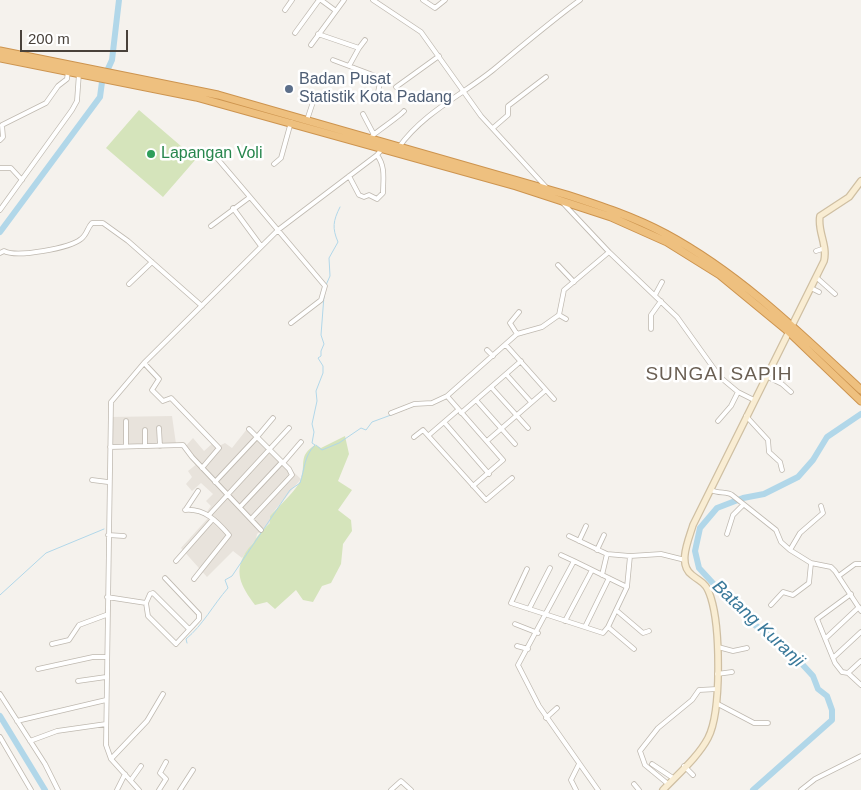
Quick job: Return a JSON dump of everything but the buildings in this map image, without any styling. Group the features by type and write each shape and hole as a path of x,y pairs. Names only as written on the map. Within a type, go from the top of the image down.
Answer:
{"highway":[{"path":"0,51 196,97 291,122 371,136 399,148 549,190 573,200 630,218 682,244 737,281 861,390"},
{"path":"0,58 68,71 121,74 218,95 307,120 314,125 382,149 559,199 573,200"},
{"path":"790,328 858,399"}],"street":[{"path":"286,10 292,0"},
{"path":"295,33 320,0 336,10"},
{"path":"311,45 344,0"},
{"path":"375,0 418,29 465,90 477,111 492,128 609,252 655,294 684,324 720,377 738,392 754,400"},
{"path":"423,0 435,8 445,0"},
{"path":"399,148 413,131 494,70 580,0"},
{"path":"318,34 359,48"},
{"path":"349,66 365,40"},
{"path":"396,87 439,56"},
{"path":"333,60 381,78 378,92"},
{"path":"0,140 3,137 2,126 49,101 58,86 67,78 68,71"},
{"path":"0,210 75,106 83,72"},
{"path":"492,128 508,115 506,109 508,106 546,77"},
{"path":"307,120 312,104"},
{"path":"363,114 371,136 386,128 404,112"},
{"path":"274,164 281,160 291,122"},
{"path":"139,790 111,759 106,744 106,615 111,402 144,363 278,230 377,155 382,149"},
{"path":"349,176 359,195 364,197 369,195 377,199 383,193 384,179 383,168 377,155"},
{"path":"216,157 325,286 321,300 291,323"},
{"path":"0,168 11,168 22,180"},
{"path":"663,790 707,739 712,728 716,703 717,626 711,598 705,583 688,571 685,560 693,525 824,261 825,248 819,224 820,216 849,197 861,181"},
{"path":"211,226 233,208 250,198"},
{"path":"233,208 261,246"},
{"path":"0,253 4,251 10,254 38,254 76,242 83,238 90,225 95,222 106,225 202,306"},
{"path":"816,251 825,248"},
{"path":"391,413 414,404 432,404 447,396 517,334 542,327 559,315 562,295 609,252"},
{"path":"129,284 152,262"},
{"path":"558,265 578,287"},
{"path":"816,278 835,294"},
{"path":"655,294 662,282"},
{"path":"811,288 819,292"},
{"path":"651,329 651,315 661,301"},
{"path":"517,334 510,323 519,312"},
{"path":"559,315 566,318"},
{"path":"506,345 554,399"},
{"path":"487,350 493,356"},
{"path":"429,435 476,400 520,362"},
{"path":"144,363 158,378 152,390 163,401 171,398 219,448 202,468"},
{"path":"506,374 531,402"},
{"path":"768,377 782,384 791,392"},
{"path":"491,387 528,428"},
{"path":"487,441 546,390"},
{"path":"718,421 731,406 738,392"},
{"path":"447,396 503,461 473,486"},
{"path":"476,400 516,444"},
{"path":"746,416 767,438 769,452 780,462 782,470"},
{"path":"215,482 273,418"},
{"path":"126,420 126,446"},
{"path":"444,422 489,474"},
{"path":"159,428 160,446"},
{"path":"209,515 289,428"},
{"path":"249,429 292,474 251,519"},
{"path":"414,437 422,429 429,435 487,500 512,478"},
{"path":"145,430 145,446"},
{"path":"240,507 301,442"},
{"path":"110,447 183,445 215,482 262,530"},
{"path":"92,480 108,482"},
{"path":"194,579 230,536 209,515 197,509 186,510 198,490"},
{"path":"711,490 720,494 728,493 732,495 776,530 781,542 790,550 810,562 831,567 840,575 860,607 826,638"},
{"path":"192,499 197,509"},
{"path":"727,534 733,515 742,504"},
{"path":"790,550 800,533 824,513 821,506"},
{"path":"176,561 213,519"},
{"path":"579,541 586,526"},
{"path":"108,535 124,536"},
{"path":"597,550 604,535"},
{"path":"569,536 607,554 630,556 661,554 685,560"},
{"path":"602,575 607,554"},
{"path":"561,555 627,586"},
{"path":"527,569 510,602 603,633 608,627 627,586 630,556"},
{"path":"574,561 538,633 518,666 546,718 598,790"},
{"path":"771,605 783,592 793,595 801,591 809,583 810,562"},
{"path":"840,575 856,564 861,564"},
{"path":"529,609 550,568"},
{"path":"564,621 592,570"},
{"path":"165,578 199,614 199,618 189,630 176,644 148,616 146,604 150,594 153,593 189,630"},
{"path":"585,627 609,578"},
{"path":"851,594 818,617 833,658 842,672 848,673 861,684"},
{"path":"107,598 146,604"},
{"path":"616,610 643,633 649,631"},
{"path":"52,644 69,640 79,625 106,615"},
{"path":"515,624 538,633"},
{"path":"608,627 634,649"},
{"path":"833,658 861,632"},
{"path":"517,646 528,649"},
{"path":"716,647 733,651 747,648"},
{"path":"38,669 107,656"},
{"path":"848,673 861,661"},
{"path":"717,674 732,672"},
{"path":"78,681 106,677"},
{"path":"668,784 645,765 640,751 658,728 692,700 699,690 717,689"},
{"path":"0,694 45,764 58,790"},
{"path":"111,759 147,722 163,694"},
{"path":"17,721 106,700"},
{"path":"716,703 754,723 768,723"},
{"path":"546,718 557,708"},
{"path":"30,740 57,731 106,724"},
{"path":"0,737 31,790"},
{"path":"801,790 815,779 861,756"},
{"path":"159,790 166,779 160,773 166,762"},
{"path":"576,790 571,780 578,764"},
{"path":"652,764 674,778"},
{"path":"130,780 141,766"},
{"path":"684,766 694,775"},
{"path":"180,790 193,770"},
{"path":"117,790 125,774"},
{"path":"391,790 402,781 410,790"},
{"path":"634,784 639,790"}],"shaded area":[{"path":"172,416 176,444 110,445 110,417"},
{"path":"247,429 301,479 270,516 270,523 257,534 256,539 242,558 233,551 207,577 181,548 209,517 206,513 211,506 206,501 213,494 201,483 192,491 186,484 192,477 188,471 198,463 185,447 193,438 204,451 214,442 219,446 225,443 232,448"}],"green space":[{"name":"Lapangan Voli","path":"139,110 196,159 163,197 106,148"},
{"path":"345,436 349,454 338,481 352,490 338,510 351,520 352,531 343,544 341,564 331,583 322,586 313,602 303,600 296,590 275,609 267,602 255,605 242,585 240,578 240,564 243,557 260,533 270,523 270,516 299,483 306,453 315,445 321,448"}],"waterway":[{"path":"0,232 100,97 102,82 112,60 119,0"},
{"path":"326,285 330,276 329,258 338,242 334,225 340,207"},
{"path":"187,643 186,639 198,628 228,588 225,580 232,576 290,490 300,483 307,458 315,445 312,443 314,432 312,424 317,401 316,391 323,373 323,366 318,358 321,356 324,344 321,335 324,296"},
{"path":"406,409 414,406"},
{"name":"Batang Kuranji","path":"753,790 832,720 832,710 827,696 818,689 813,676 791,652 755,625 699,568 695,551 700,528 717,508 743,498 764,494 798,477 813,460 827,437 861,414"},
{"path":"316,445 322,450 339,443 361,428 366,430 372,422 391,415"},
{"path":"0,595 46,553 104,529"},
{"path":"0,716 45,790"}],"place":[{"name":"Badan Pusat Statistik Kota Padang","path":"289,89"},
{"name":"Lapangan Voli","path":"151,154"}],"district":[{"name":"SUNGAI SAPIH","path":"719,375"}]}
